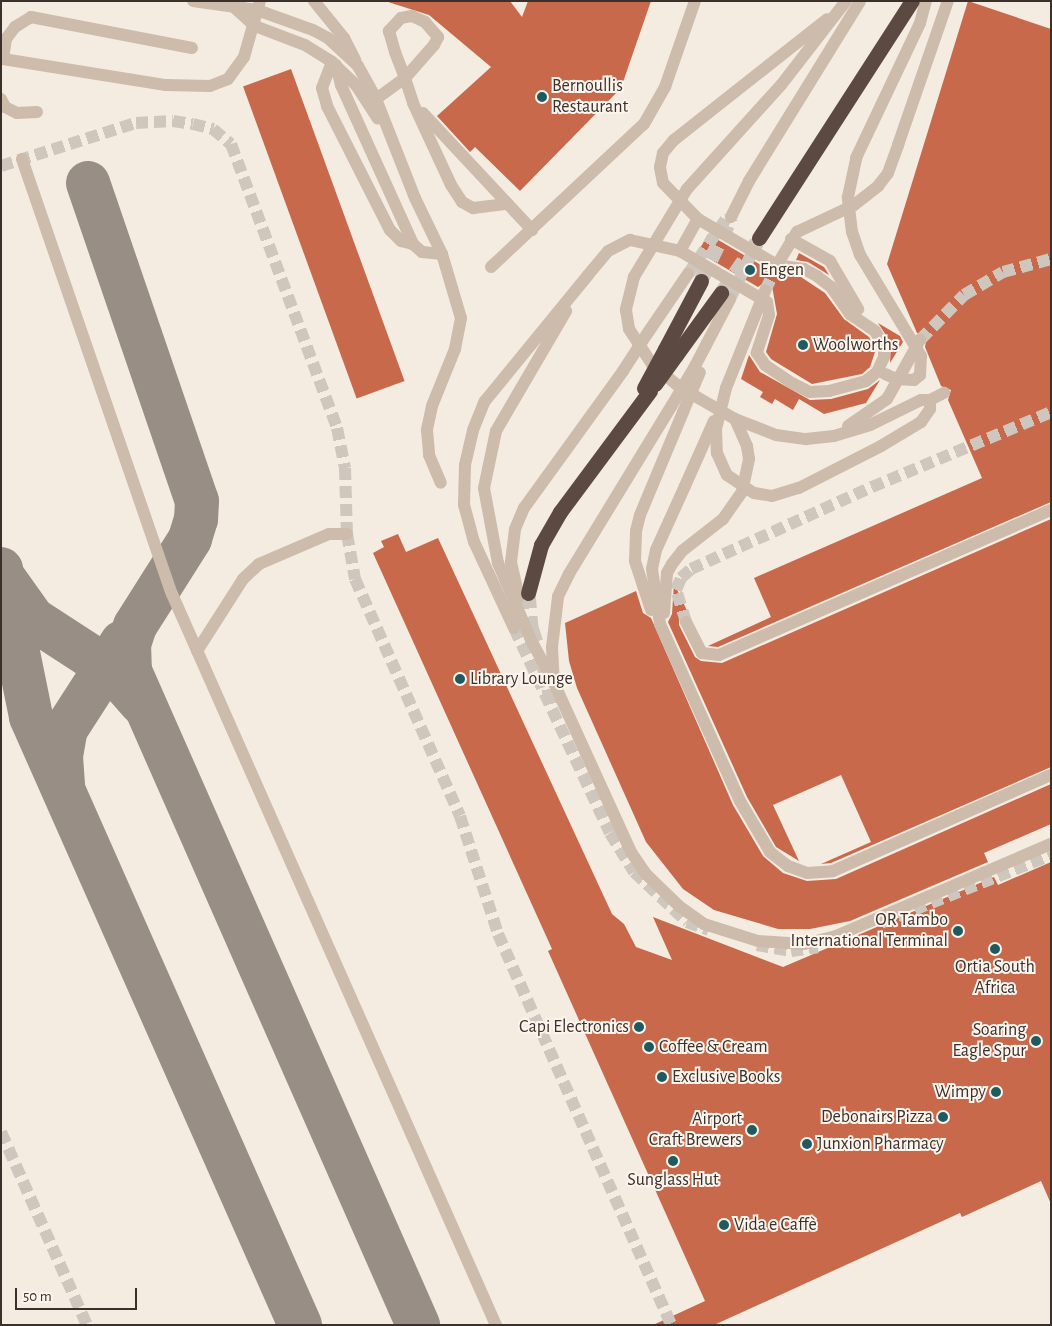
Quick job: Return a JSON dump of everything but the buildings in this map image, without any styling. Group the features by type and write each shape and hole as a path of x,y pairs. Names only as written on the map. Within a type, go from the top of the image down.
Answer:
{"highway":[{"path":"759,238 912,1"},
{"path":"671,352 694,278"},
{"path":"528,593 535,560 550,528 624,424 671,352 726,296"}],"street":[{"path":"314,1 344,38 376,98 387,131 442,254 461,318 455,348 432,406 428,430 429,455 441,484"},
{"path":"491,267 644,124 665,87 695,1"},
{"path":"846,1 782,85 687,189 639,266 630,290 626,310 629,329 652,364 681,388 735,419 776,435 814,438 853,431 921,400 930,400 944,393"},
{"path":"729,218 860,1"},
{"path":"891,376 914,380 920,375 921,356 918,343 860,255 852,232 848,197 856,158 920,23 926,1"},
{"path":"775,268 791,239 803,228 854,205 884,179 948,1"},
{"path":"201,2 236,9 258,6 328,38 358,66"},
{"path":"192,48 31,17 11,33 2,65 166,85 210,86 228,79 244,57 255,26 258,6"},
{"path":"236,9 255,26 306,44 334,63 356,85 387,131"},
{"path":"514,628 480,559 466,512 465,465 473,430 485,401 608,251 630,240 680,251 763,294 770,315 757,353 765,365 792,383 810,392 829,391 866,381 877,372 884,357 884,347 875,331 850,314 831,287 804,269 775,268 698,219 663,183 660,167 663,153 674,140 838,12"},
{"path":"376,98 405,78 438,37 426,22 412,16 401,18 389,32 405,78 413,103 462,202 473,208 507,204"},
{"path":"334,63 341,85 414,244 422,252 442,254"},
{"path":"334,63 322,88 326,106 390,230 401,241 414,244"},
{"path":"1,99 5,107 17,113 37,112"},
{"path":"413,103 532,230"},
{"path":"22,159 172,594 496,1325"},
{"path":"680,251 698,219"},
{"path":"791,239 827,258 858,309"},
{"path":"588,275 506,411 496,431 485,481 487,508 498,563 531,640 554,683 631,852 646,874 679,906 704,924 758,941 804,944 836,936 1051,844"},
{"path":"531,640 511,562 515,529 524,508 623,371 647,334 694,278"},
{"path":"666,640 652,569 656,550 726,388 763,294"},
{"path":"726,296 722,315 678,409 640,515 634,547 638,577 666,640 740,801 770,852 788,866 807,873 833,872 887,846 1051,774"},
{"path":"814,438 843,429 869,414 887,399 891,376 918,343"},
{"path":"726,388 716,429 717,453 727,475 754,493 772,496 799,488 880,446 920,422 930,409 930,400"},
{"path":"554,683 552,647 558,597 625,482 678,409"},
{"path":"666,640 663,605 667,573 682,551 734,507 747,479 747,446 735,419"},
{"path":"686,622 702,653 719,655 1051,510"},
{"path":"197,651 243,579 259,564 328,534 347,534"}],"taxiway":[{"path":"88,183 197,501 196,519 190,539 135,626 129,644 130,671 418,1325"},
{"path":"1,569 31,717 300,1325"},
{"path":"6,581 33,619 113,671 141,703"},
{"path":"63,785 61,756 66,729 122,642"}],"tunnel":[{"path":"1,166 136,123 173,121 193,124 213,129 231,144 337,428 345,468 347,534 355,579 460,816 498,934 671,1325"},
{"path":"701,280 731,217"},
{"path":"688,274 726,219"},
{"path":"730,299 759,238"},
{"path":"722,292 759,239"},
{"path":"920,340 964,295 1003,272 1051,259"},
{"path":"765,291 774,272"},
{"path":"686,622 676,590 681,578 691,569 872,487 1051,412"},
{"path":"528,593 531,627 536,642"},
{"path":"514,628 610,833 634,872 687,922 709,930"},
{"path":"544,666 554,711"},
{"path":"881,923 1051,855"},
{"path":"757,945 791,951 818,947"},
{"path":"1,1132 87,1325"}],"place":[{"name":"Bernoullis Restaurant","path":"542,97"},
{"name":"Engen","path":"750,270"},
{"name":"Woolworths","path":"803,345"},
{"name":"Library Lounge","path":"460,679"},
{"name":"OR Tambo International Terminal","path":"958,931"},
{"name":"Ortia South Africa","path":"995,949"},
{"name":"Capi Electronics","path":"639,1027"},
{"name":"Soaring Eagle Spur","path":"1036,1041"},
{"name":"Coffee & Cream","path":"649,1047"},
{"name":"Exclusive Books","path":"662,1077"},
{"name":"Wimpy","path":"996,1092"},
{"name":"Debonairs Pizza","path":"943,1117"},
{"name":"Airport Craft Brewers","path":"752,1130"},
{"name":"Junxion Pharmacy","path":"807,1144"},
{"name":"Sunglass Hut","path":"673,1161"},
{"name":"Vida e Caffè","path":"724,1225"}]}
